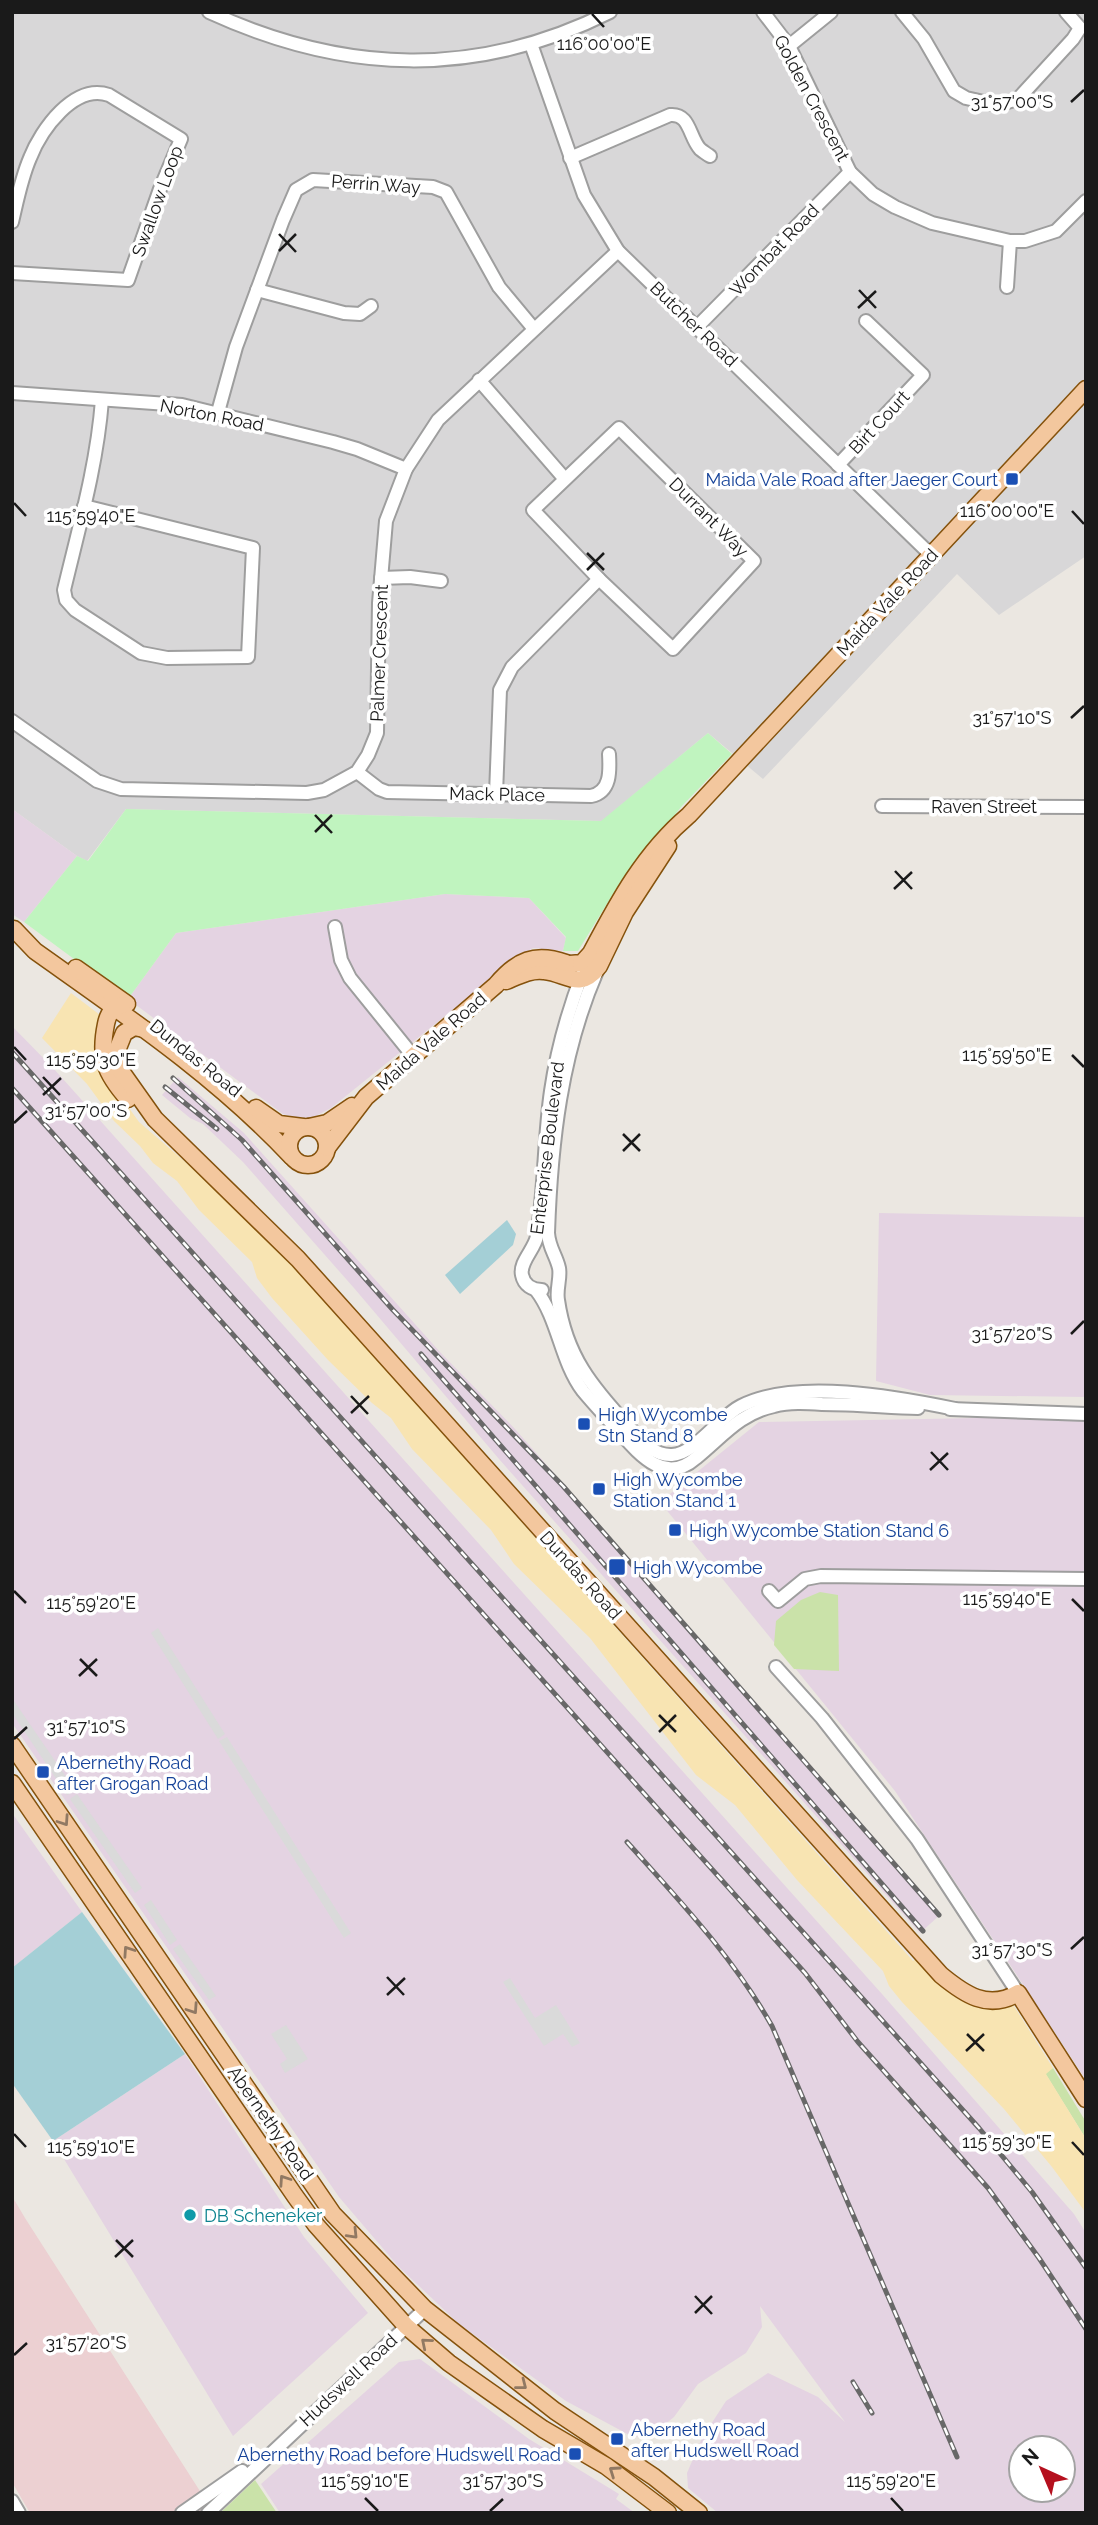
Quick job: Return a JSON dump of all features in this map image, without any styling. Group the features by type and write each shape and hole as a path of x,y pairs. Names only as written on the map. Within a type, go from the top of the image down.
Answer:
{"main road":[{"name":"Maida Vale Road","path":"306,1127 327,1124 366,1097 496,985 537,971 580,974 689,815 1086,389"},
{"name":"Dundas Road","path":"13,929 42,945 123,1008 201,1059 257,1114"},
{"name":"Dundas Road","path":"13,929 35,951 98,997 123,1008 144,1029 257,1114"},
{"name":"Dundas Road","path":"98,997 101,1047 105,1063 112,1079 135,1105 155,1119 298,1259 941,1975 962,1992 978,1999 992,2001 1009,1998 1018,1993"},
{"name":"Dundas Road","path":"123,1008 118,1048 121,1071 155,1119"},
{"path":"101,1047 107,1019 123,1008"},
{"name":"Dundas Road","path":"120,1038 130,1028 144,1029"},
{"name":"Maida Vale Road","path":"292,1157 302,1165 316,1164 321,1160 366,1097"},
{"path":"257,1114 279,1124 320,1131 327,1142 327,1148"},
{"path":"257,1114 292,1157"},
{"path":"292,1157 289,1139 297,1130 306,1127"},
{"name":"Abernethy Road","path":"12,1745 333,2214 425,2309 555,2412 615,2449 699,2513"},
{"name":"Abernethy Road","path":"12,1783 295,2196 316,2225 405,2326 449,2363 543,2428 644,2492 668,2513"},
{"path":"1018,1993 1086,2099"}],"street":[{"path":"209,12 285,42 350,57 419,61 487,54 531,44 587,24 610,12"},
{"name":"Golden Crescent","path":"762,12 789,46 850,172 873,194 932,223 1010,242 1025,241 1056,231 1086,201"},
{"path":"789,46 831,12"},
{"path":"902,12 924,39 954,91 966,98 997,105 1018,99 1073,39 1080,28 1066,12"},
{"name":"Butcher Road","path":"531,44 570,158 589,204 618,251 931,555"},
{"name":"Swallow Loop","path":"12,222 31,156 61,113 83,94 99,92 108,96 181,139 128,280 12,273"},
{"path":"570,158 678,114 683,118 700,149 710,156"},
{"name":"Wombat Road","path":"697,327 850,172"},
{"name":"Perrin Way","path":"218,412 236,347 257,290 296,190 304,184 320,180 433,187 446,192 499,287 534,328"},
{"path":"1007,287 1010,242"},
{"name":"Palmer Crescent","path":"357,772 377,733 381,578 386,521 406,469 438,420 618,251"},
{"path":"257,290 344,313 360,314 371,306"},
{"name":"Birt Court","path":"838,465 923,375 866,321"},
{"path":"479,380 564,478"},
{"name":"Norton Road","path":"12,393 182,405 357,449 406,469"},
{"path":"84,506 253,548 248,657 167,658 141,653 69,605 64,590 97,451 102,400"},
{"name":"Durrant Way","path":"619,428 754,561 674,649 599,579 533,510 619,428"},
{"path":"381,578 410,577 441,581"},
{"path":"496,794 501,684 512,667 599,579"},
{"path":"12,721 97,781 121,789 307,793 324,790 357,772"},
{"name":"Mack Place","path":"357,772 387,792 597,795 608,780 609,754"},
{"name":"Raven Street","path":"882,806 1086,807"},
{"path":"335,927 341,960 350,978 413,1056"},
{"name":"Enterprise Boulevard","path":"580,974 556,1126 548,1242 559,1268 557,1294 561,1316 583,1372 593,1388 642,1441 664,1454 677,1455 733,1411 750,1402 776,1394 893,1396 955,1409"},
{"name":"Enterprise Boulevard","path":"580,974 562,1035 551,1092 536,1239 522,1268 523,1280 536,1290 548,1309 578,1383 639,1454 659,1467 675,1468 689,1464 736,1422 774,1406 796,1403 955,1409"},
{"name":"Enterprise Boulevard","path":"526,1259 540,1253 554,1259"},
{"path":"536,1290 547,1289 558,1278"},
{"path":"955,1409 1086,1414"},
{"path":"778,1601 805,1579 821,1576 1086,1579"},
{"path":"776,1667 822,1718 918,1839 1018,1993"},
{"name":"Hudswell Road","path":"208,2513 425,2309"},
{"name":"Hudswell Road","path":"182,2513 272,2452"},
{"path":"12,2501 19,2513"}],"shaded area":[{"path":"12,12 1086,12 1086,556 999,615 957,574 763,779 708,733 602,821 126,809 87,861 77,856 12,809"},
{"path":"12,809 77,856 24,922 12,914"},
{"path":"445,894 529,898 566,938 563,951 533,948 517,958 331,1108 308,1120 283,1114 128,999 176,933"},
{"path":"12,1026 54,1069 882,1994 1074,2214 1086,2233 1086,2513 718,2513 688,2488 687,2473 702,2438 726,2401 768,2373 818,2397 845,2422 760,2306 762,2327 746,2353 698,2384 674,2417 653,2434 633,2437 566,2401 459,2324 398,2266 339,2197 12,1723"},
{"path":"178,1077 244,1133 440,1352 515,1429 941,1914 920,1933 499,1459 243,1162 203,1124 190,1118 162,1095"},
{"path":"879,1213 1086,1217 1086,1397 930,1395 876,1381"},
{"path":"1086,1416 1086,2080 895,1791 660,1502 759,1422"},
{"path":"158,1628 225,1734 218,1739 151,1633"},
{"path":"12,1698 75,1791 67,1795 12,1713"},
{"path":"227,1737 351,1933 344,1938 219,1741"},
{"path":"77,1794 142,1888 135,1893 70,1799"},
{"path":"12,1813 82,1912 12,1968"},
{"path":"151,1900 177,1940 170,1945 144,1905"},
{"path":"180,1944 216,1996 209,2000 173,1949"},
{"path":"510,1978 535,2018 556,2005 580,2043 572,2047 563,2034 544,2046 503,1982"},
{"path":"286,2025 308,2059 285,2073 280,2064 287,2059 271,2034"},
{"path":"185,2054 304,2237 368,2313 233,2436 53,2141"},
{"path":"12,2196 214,2513 30,2513 12,2482"},
{"path":"420,2359 529,2439 619,2494 616,2499 635,2513 280,2513 261,2484 399,2362"}],"green space":[{"path":"708,733 732,754 682,806 624,876 578,951 563,951 566,937 529,898 445,894 176,933 128,999 24,922 77,856 88,861 126,809 601,821"},
{"path":"820,1592 838,1595 839,1671 794,1669 774,1645 776,1621 801,1600"},
{"path":"1053,2068 1086,2122 1086,2139 1045,2073"},
{"path":"255,2480 277,2513 220,2513"}],"sand":[{"path":"71,993 112,1024 110,1038 119,1094 139,1122 213,1186 294,1267 913,1961 919,1956 943,1984 1012,2003 1053,2068 1046,2074 1086,2139 1086,2213 1004,2109 902,2002 889,1986 883,1971 797,1880 735,1805 696,1775 590,1638 514,1564 491,1530 412,1449 391,1418 328,1360 272,1298 257,1278 252,1262 199,1210 177,1181 153,1163 114,1121 87,1084 42,1038"}],"water":[{"path":"507,1220 516,1234 513,1245 460,1294 445,1275"},
{"path":"82,1912 185,2054 53,2141 12,2083 12,1968"}],"railway":[{"path":"12,1052 979,2128 1032,2192 1086,2268"},
{"path":"173,1078 242,1140 393,1310 563,1486 939,1915"},
{"path":"165,1087 217,1129"},
{"path":"12,1088 805,1973 858,2042 988,2188 1086,2329"},
{"path":"421,1354 923,1931"},
{"path":"627,1842 723,1953 772,2026 957,2457"},
{"path":"853,2382 872,2413"}],"place":[{"name":"Maida Vale Road after Jaeger Court","path":"1012,479"},
{"name":"High Wycombe Stn Stand 8","path":"584,1424"},
{"name":"High Wycombe Station Stand 1","path":"599,1489"},
{"name":"High Wycombe Station Stand 6","path":"675,1530"},
{"name":"High Wycombe","path":"617,1567"},
{"name":"Abernethy Road after Grogan Road","path":"43,1772"},
{"name":"DB Scheneker","path":"190,2215"},
{"name":"Abernethy Road after Hudswell Road","path":"617,2439"},
{"name":"Abernethy Road before Hudswell Road","path":"575,2454"}]}
